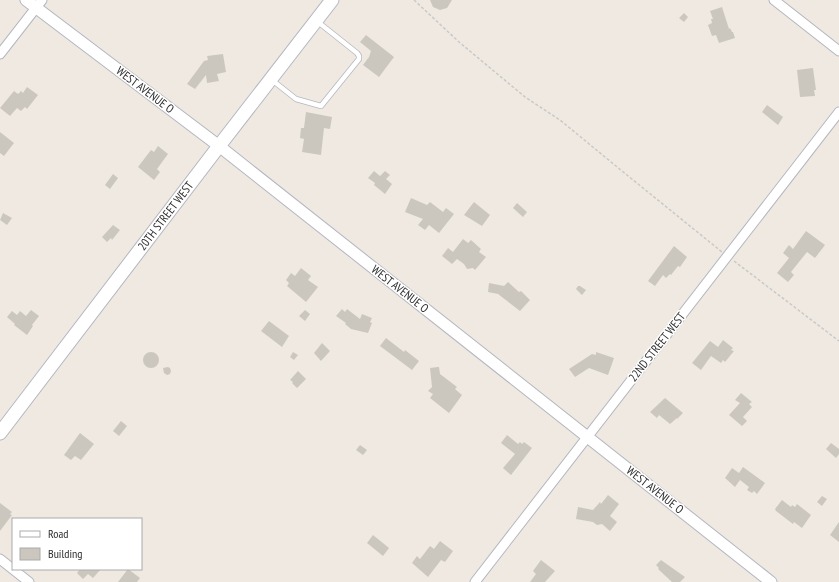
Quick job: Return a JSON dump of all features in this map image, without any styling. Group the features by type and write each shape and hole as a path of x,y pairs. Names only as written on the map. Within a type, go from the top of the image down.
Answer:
{"main road":[{"name":"20TH STREET WEST","path":"0,433 332,0"}],"street":[{"name":"WEST AVENUE O","path":"26,0 39,4 771,582"},
{"path":"774,0 839,51"},
{"path":"0,54 39,4"},
{"name":"22ND STREET WEST","path":"475,582 839,112"},
{"path":"0,559 12,569"},
{"path":"14,570 29,582"}],"lane":[{"path":"271,79 296,99 320,106 359,59 357,53 316,21"}],"path":[{"path":"414,0 459,42 525,98 560,120 622,172 728,256 839,341"}],"building":[{"path":"430,0 452,0 447,8 440,10 433,7"},
{"path":"722,7 729,29 730,28 733,32 735,38 719,43 716,35 712,36 708,25 712,23 711,19 713,19 710,11"},
{"path":"684,13 688,17 684,22 679,18"},
{"path":"366,35 394,57 379,77 363,65 369,57 371,51 360,42"},
{"path":"223,54 226,72 217,74 219,81 207,83 206,75 195,89 187,84 204,61 208,60 207,56"},
{"path":"813,68 816,90 814,90 815,96 800,97 797,70"},
{"path":"27,87 38,95 27,109 25,107 21,111 17,108 10,116 0,108 14,91 18,94 21,91 23,93"},
{"path":"767,105 783,117 778,125 762,112"},
{"path":"306,112 332,117 330,129 324,128 321,155 302,152 304,139 300,138 301,128 304,128"},
{"path":"0,132 14,143 4,156 0,153"},
{"path":"158,146 168,154 157,169 160,172 154,180 138,167 151,150 154,152"},
{"path":"374,171 380,176 385,171 390,175 386,179 392,184 385,194 368,178"},
{"path":"113,174 118,178 110,189 105,185"},
{"path":"411,198 427,205 430,202 443,212 446,208 454,214 439,233 429,225 425,230 418,225 423,219 405,212"},
{"path":"474,202 490,215 482,226 464,215"},
{"path":"517,203 527,212 523,217 513,208"},
{"path":"3,213 12,218 7,225 0,220"},
{"path":"113,225 120,230 112,240 111,238 107,242 102,237"},
{"path":"806,231 825,245 815,258 807,252 791,272 794,275 788,282 777,273 789,258 783,253 789,245 793,249"},
{"path":"463,239 468,243 471,240 481,249 479,252 486,257 475,270 473,268 467,269 464,264 457,259 452,264 442,256 448,248 453,252"},
{"path":"674,246 687,257 680,267 678,266 671,275 670,274 666,278 663,275 655,286 648,281"},
{"path":"301,268 311,276 308,280 318,287 306,302 287,286 289,283 286,280 291,273 295,276"},
{"path":"508,282 519,292 521,291 530,300 520,311 498,294 488,292 489,283 504,286"},
{"path":"578,286 586,290 582,295 576,289"},
{"path":"342,309 345,312 347,309 360,319 362,314 372,318 370,322 372,323 368,333 351,329 345,324 346,323 336,316"},
{"path":"31,310 39,316 27,335 14,325 15,324 7,317 12,311 17,315 20,311 26,316"},
{"path":"305,310 310,314 305,321 299,316"},
{"path":"269,321 289,336 282,347 261,331"},
{"path":"386,338 419,361 412,370 380,346"},
{"path":"723,340 733,348 731,350 734,351 725,362 723,360 721,363 711,356 701,370 692,363 710,341 718,347"},
{"path":"322,343 330,351 321,361 314,353"},
{"path":"148,352 154,352 159,357 157,366 154,368 148,368 143,363 143,357"},
{"path":"293,352 298,355 294,360 290,357"},
{"path":"596,352 614,358 608,375 589,368 575,377 569,369 592,354 596,355"},
{"path":"168,367 171,371 170,374 167,375 164,373 163,368"},
{"path":"439,367 440,374 457,387 455,389 462,395 449,413 430,398 433,394 428,391 432,387 430,368"},
{"path":"298,371 306,379 297,388 290,380"},
{"path":"741,393 752,402 749,404 752,407 743,417 747,421 742,426 729,415 740,403 735,400"},
{"path":"665,398 683,413 670,424 659,415 657,418 650,412"},
{"path":"121,421 127,426 119,436 113,431"},
{"path":"80,433 94,444 81,460 75,456 71,460 64,455"},
{"path":"507,435 518,444 520,442 522,444 524,442 532,448 511,475 503,468 515,454 501,443"},
{"path":"831,443 839,449 839,454 836,458 826,449"},
{"path":"360,445 367,450 363,455 356,450"},
{"path":"743,467 765,483 757,494 754,491 752,493 747,490 749,487 740,480 735,487 725,478 732,468 739,473"},
{"path":"608,495 619,504 610,516 617,522 610,531 602,524 597,525 593,522 576,519 578,507 593,510 600,502 601,504"},
{"path":"822,496 827,499 822,506 817,502"},
{"path":"782,500 791,507 792,505 795,507 797,504 811,515 802,528 794,522 793,524 776,511 775,509"},
{"path":"0,503 12,512 10,514 12,515 0,531"},
{"path":"839,522 839,542 830,535"},
{"path":"373,535 389,548 383,556 367,543"},
{"path":"440,541 453,551 445,562 441,560 428,577 412,563 417,556 420,559 430,546 434,549"},
{"path":"541,560 555,571 545,582 530,582 536,574 533,571"},
{"path":"661,560 685,577 680,582 672,582 658,569 659,568 656,565"},
{"path":"79,570 100,570 93,578 88,574 83,579 77,573"},
{"path":"127,570 140,578 137,582 118,582"}]}
